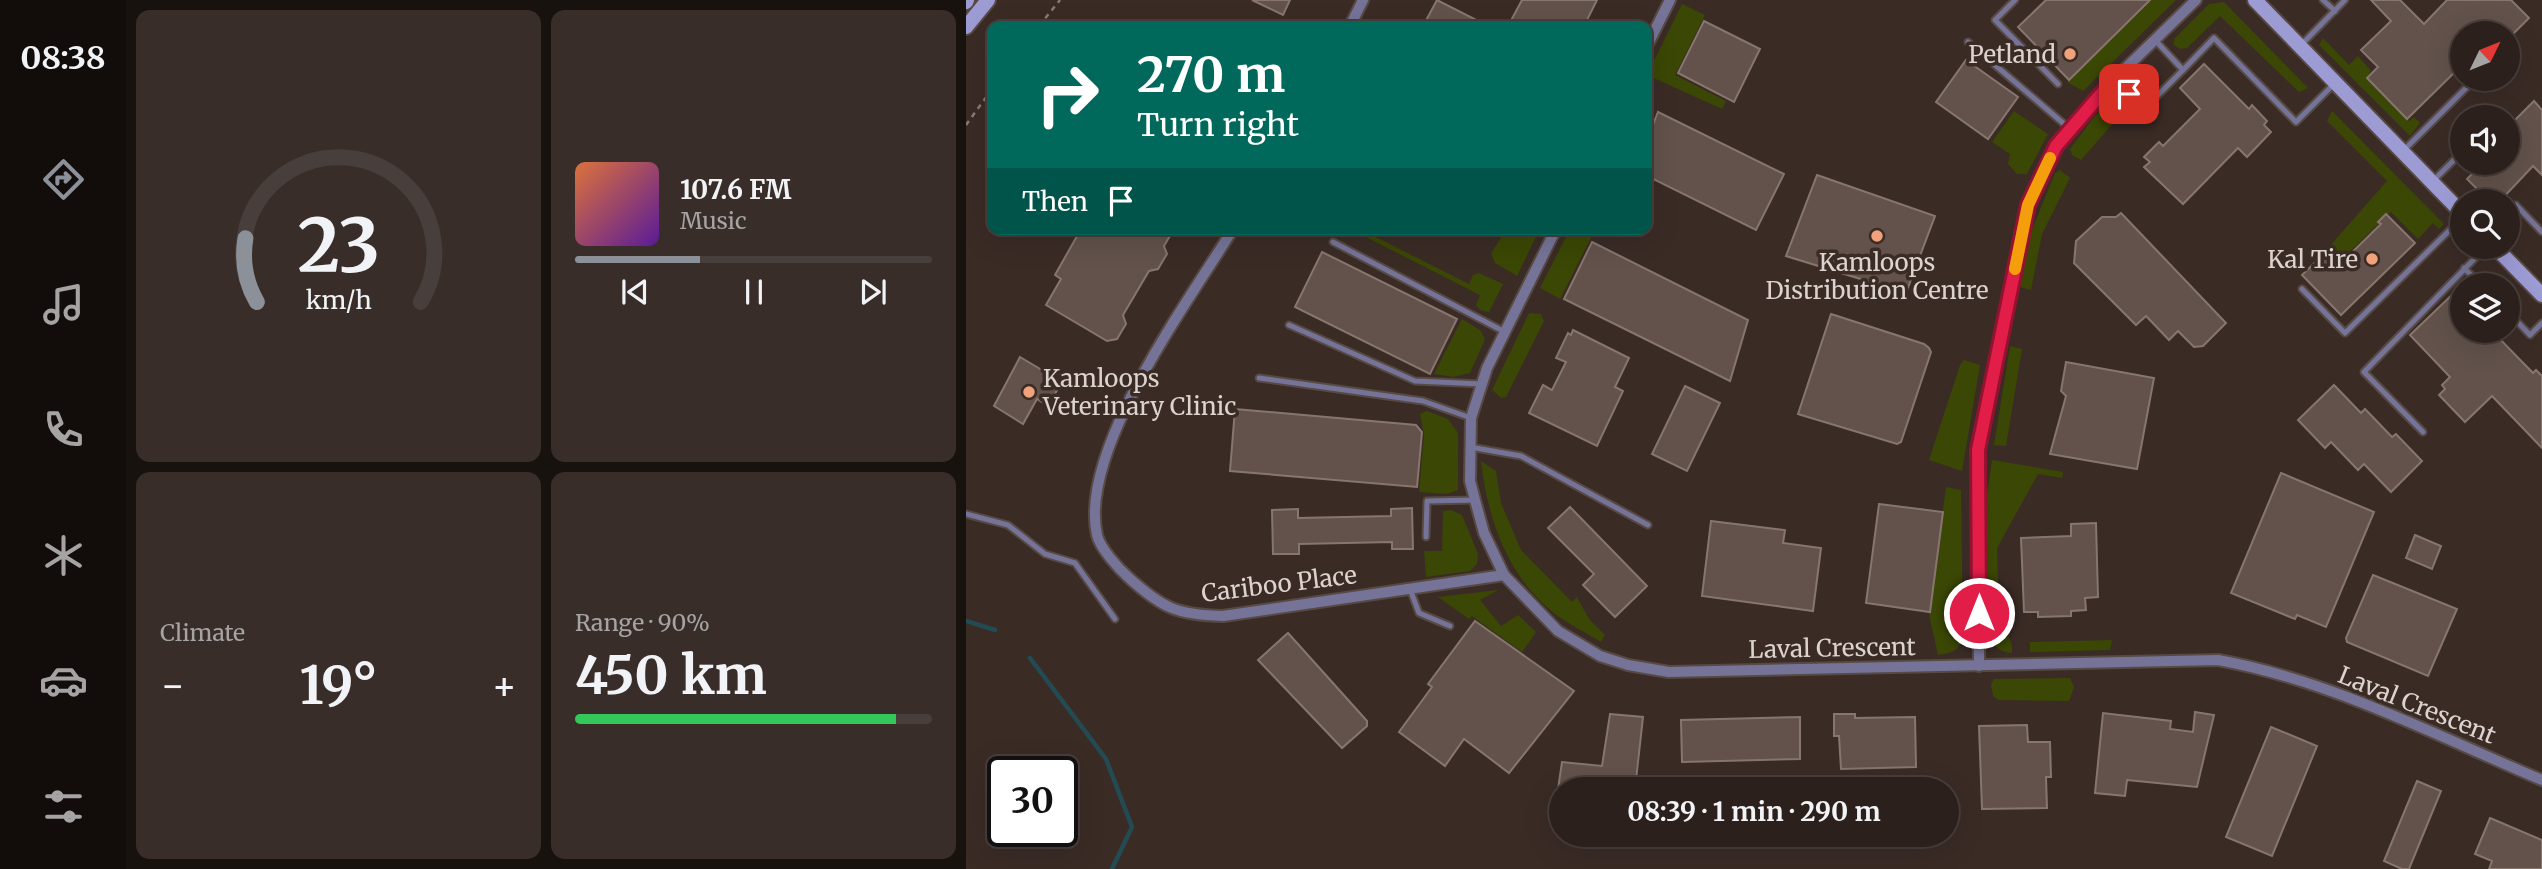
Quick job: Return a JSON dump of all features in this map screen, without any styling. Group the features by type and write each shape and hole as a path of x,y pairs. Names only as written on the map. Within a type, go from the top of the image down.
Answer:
{"street":[{"path":"966,27 988,0"},
{"path":"1352,21 1363,0"},
{"path":"1652,36 1670,0"},
{"path":"1979,666 1978,450 2028,205 2056,146 2114,79 2196,0"},
{"path":"2255,0 2450,202"},
{"name":"Cariboo Place","path":"1229,235 1123,408 1094,494 1097,537 1121,571 1152,598 1186,615 1223,616 1504,575"},
{"name":"Laval Crescent","path":"1553,235 1482,384 1471,418 1470,481 1484,533 1504,575 1558,631 1600,656 1628,665 1669,672 2218,660 2266,669 2328,691 2542,780"},
{"path":"2507,259 2542,295"}],"lane":[{"path":"2015,0 1995,20 2058,84"},
{"path":"2323,0 2334,12"},
{"path":"2300,46 2345,0"},
{"path":"2114,79 2144,109 2214,38 2296,122 2335,83"},
{"path":"2155,40 2183,70"},
{"path":"1968,42 2070,129"},
{"path":"2402,151 2463,91"},
{"path":"2432,182 2450,164"},
{"path":"2520,209 2542,232"},
{"path":"2302,289 2345,333 2450,228"},
{"path":"1333,242 1505,332"},
{"path":"2423,432 2364,372 2473,259"},
{"path":"2464,268 2469,273"},
{"path":"2520,325 2530,335 2542,323"},
{"path":"1289,325 1415,381 1482,384"},
{"path":"1259,378 1423,401 1471,418"},
{"path":"1470,447 1521,456 1647,525"},
{"path":"1426,537 1427,502 1475,500"},
{"path":"966,514 1008,526 1025,536 1045,554 1074,563 1115,619"},
{"path":"1410,589 1419,613 1450,626"}],"path":[{"path":"1043,21 1060,0"},
{"path":"966,125 987,96"}],"green space":[{"path":"2151,0 2176,0 2083,91 2067,82"},
{"path":"2224,2 2308,88 2299,92 2220,16 2187,48 2180,49 2174,45 2174,39 2209,4"},
{"path":"1682,4 1705,15 1675,75 1726,101 1722,109 1652,77 1652,65"},
{"path":"2323,38 2349,65 2358,56 2371,71 2367,77 2409,121 2414,117 2420,123 2410,136 2319,45"},
{"path":"2113,99 2123,104 2123,112 2081,160 2072,155 2070,149 2094,117"},
{"path":"2014,111 2048,134 2027,174 2017,174 2008,164 2010,154 1992,142"},
{"path":"2332,111 2444,224 2439,229 2433,223 2418,239 2391,212 2340,261 2328,248 2387,181 2327,121"},
{"path":"2060,170 2070,178 2042,234 2031,290 2020,287 2031,232 2055,173"},
{"path":"1362,235 1372,235 1469,284 1473,275 1479,273 1503,284 1489,312 1480,310 1476,305 1480,295"},
{"path":"1503,235 1537,235 1517,276 1495,263 1491,253"},
{"path":"1567,235 1592,235 1560,299 1540,288"},
{"path":"1529,313 1541,314 1544,321 1506,397 1501,398 1492,390"},
{"path":"1462,319 1480,330 1485,339 1470,373 1453,377 1434,374"},
{"path":"2010,346 2022,349 2006,446 1994,445"},
{"path":"1964,360 1980,365 1962,471 1929,460 1960,365"},
{"path":"1427,411 1448,419 1458,433 1458,490 1447,494 1419,492 1424,434 1420,414"},
{"path":"1992,460 2063,472 2062,478 2038,474 1997,548 1999,613 2012,645 2012,653 1998,648 1989,636 1986,501"},
{"path":"1481,461 1496,471 1501,503 1521,550 1572,602 1577,597 1589,619 1605,635 1601,642 1555,614 1524,583 1495,525 1488,504"},
{"path":"1946,487 1961,490 1963,638 1954,651 1938,655 1929,614"},
{"path":"1451,510 1462,515 1478,554 1477,564 1470,571 1426,577 1424,551 1442,551 1443,511"},
{"path":"1498,590 1480,600 1501,626 1518,615 1536,632 1522,652 1472,616 1469,619 1438,597"},
{"path":"2112,640 2110,650 2030,652 2030,642"},
{"path":"2070,678 2074,687 2069,701 1998,700 1993,696 1991,685 1994,679"}],"building":[{"path":"1252,0 1290,0 1283,15"},
{"path":"1437,0 1478,21 1426,21"},
{"path":"1522,0 1597,0 1586,21 1511,21"},
{"name":"Petland","path":"2046,0 2150,0 2069,80 2018,27"},
{"path":"2371,0 2400,0 2424,24 2447,0 2511,0 2529,18 2520,27 2520,21 2450,21 2450,77 2407,119 2367,78 2378,67 2361,50 2391,21"},
{"path":"1704,21 1760,49 1734,102 1678,73"},
{"path":"1966,60 2018,97 1988,139 1936,102"},
{"path":"2204,64 2249,109 2252,105 2267,121 2264,125 2271,132 2247,157 2238,148 2183,204 2144,167 2150,162 2144,157 2159,142 2163,146 2200,109 2180,88"},
{"path":"2534,101 2542,110 2542,175 2533,166 2511,189 2477,189 2467,179 2471,175 2520,175 2520,115"},
{"path":"1658,112 1784,174 1756,230 1652,178 1652,127"},
{"path":"1817,175 1935,216 1906,293 1786,256"},
{"path":"2121,213 2226,323 2203,346 2194,347 2178,331 2169,340 2146,316 2136,325 2074,263 2076,241 2102,217 2116,217"},
{"name":"Kal Tire","path":"2386,214 2415,243 2341,315 2302,275 2325,253 2338,266 2381,224 2378,222"},
{"path":"1078,235 1170,235 1164,246 1167,254 1158,269 1149,271 1123,315 1126,324 1117,339 1107,341 1046,305 1061,279 1055,275"},
{"path":"1592,242 1748,320 1730,381 1564,299"},
{"path":"1322,252 1457,319 1430,374 1295,307"},
{"path":"2450,297 2450,343 2504,343 2533,373 2536,370 2542,376 2542,448 2492,396 2465,422 2439,395 2445,389 2442,385 2450,377 2410,335"},
{"path":"1831,314 1924,344 1929,348 1931,352 1901,442 1897,444 1798,414"},
{"path":"1573,330 1629,358 1615,387 1623,391 1597,446 1529,413 1543,385 1552,390 1566,362 1556,358 1568,333 1571,335"},
{"name":"Kamloops Veterinary Clinic","path":"1020,357 1052,376 1050,379 1060,385 1048,406 1037,399 1023,424 994,406"},
{"path":"2066,362 2154,378 2137,469 2050,454 2066,396 2061,391"},
{"path":"2334,385 2361,413 2365,409 2392,437 2396,434 2422,461 2391,492 2364,464 2358,470 2331,442 2325,448 2298,420"},
{"path":"1685,386 1720,403 1687,471 1652,454"},
{"path":"1235,409 1416,425 1422,432 1417,487 1230,471"},
{"path":"2281,473 2374,512 2326,627 2297,615 2295,619 2231,593"},
{"path":"1879,504 1943,512 1930,612 1866,603"},
{"path":"1570,507 1647,586 1615,617 1583,585 1594,574 1548,528"},
{"path":"1412,508 1413,549 1392,549 1392,542 1299,544 1299,554 1273,554 1272,510 1298,509 1298,518 1391,516 1391,509"},
{"path":"1711,521 1785,530 1783,543 1821,548 1813,611 1702,596"},
{"path":"2096,523 2098,597 2085,598 2086,610 2071,611 2071,616 2038,617 2038,612 2024,612 2021,538 2071,536 2071,524"},
{"path":"2415,535 2441,546 2432,569 2406,558"},
{"path":"2373,575 2457,609 2428,676 2347,642 2346,638"},
{"path":"1475,621 1574,691 1509,773 1464,739 1445,766 1399,732 1432,687 1428,684"},
{"path":"1288,633 1367,721 1367,726 1342,748 1258,660"},
{"path":"2195,712 2214,715 2197,787 2127,780 2125,796 2095,793 2103,713 2171,721 2170,729 2193,732"},
{"path":"1610,714 1643,717 1636,777 1560,777 1562,762 1602,766"},
{"path":"1834,714 1855,714 1855,718 1915,717 1916,767 1841,769 1839,736 1834,736"},
{"path":"1800,717 1800,759 1682,762 1681,720"},
{"path":"2027,725 2028,742 2050,742 2051,777 2046,777 2047,808 1982,809 1979,726"},
{"path":"2271,727 2317,746 2272,856 2226,837"},
{"path":"2417,781 2441,791 2409,869 2402,869 2384,861"},
{"path":"2490,818 2542,840 2542,869 2489,869 2492,861 2475,854"}],"waterway":[{"path":"966,621 995,630"},
{"path":"1030,658 1106,759 1132,827 1112,869"}],"slow traffic":[{"path":"2015,269 2028,205 2050,158"}],"place":[{"name":"Petland","path":"2070,54"},
{"name":"Kamloops Distribution Centre","path":"1877,236"},
{"name":"Kal Tire","path":"2372,259"},
{"name":"Kamloops Veterinary Clinic","path":"1029,392"}],"route":[{"path":"1979,613 1978,450 2028,205 2056,146 2102,91 2114,79 2129,94"}]}
